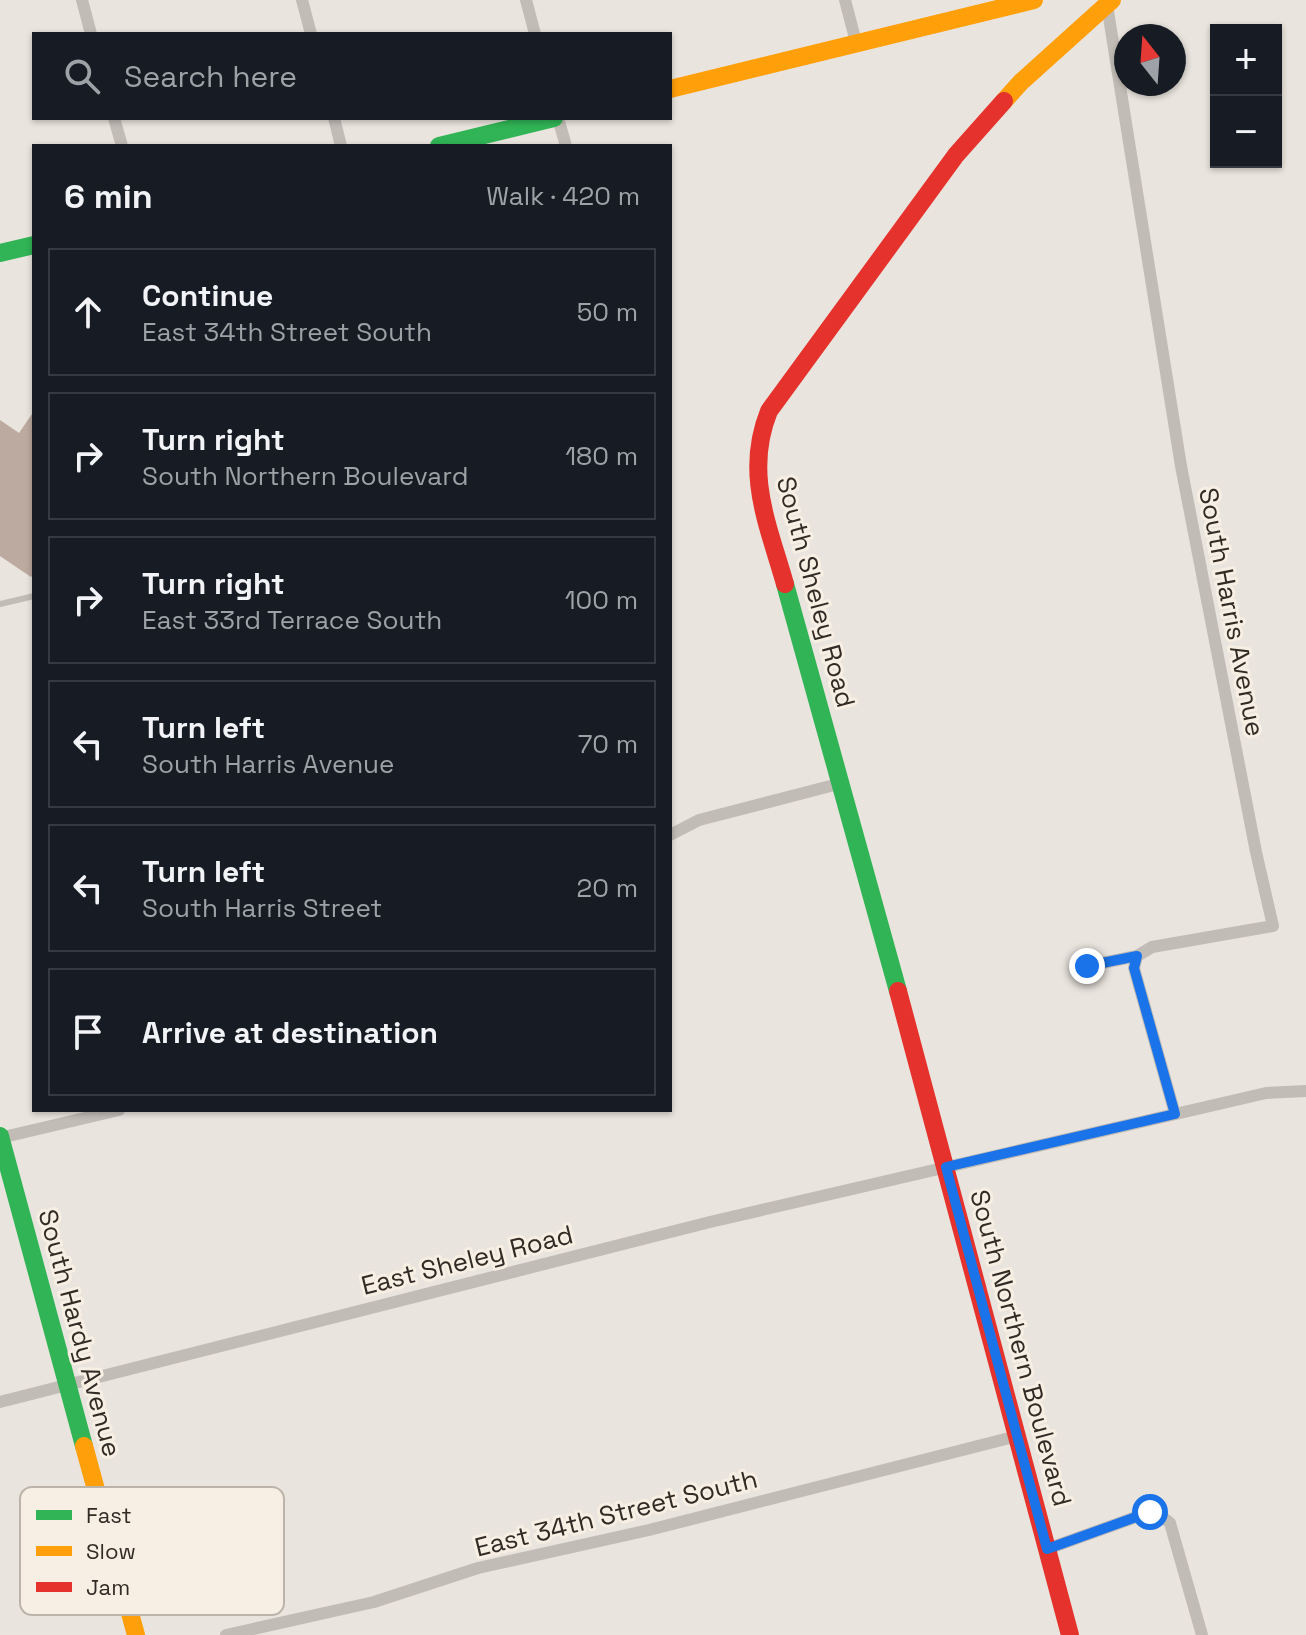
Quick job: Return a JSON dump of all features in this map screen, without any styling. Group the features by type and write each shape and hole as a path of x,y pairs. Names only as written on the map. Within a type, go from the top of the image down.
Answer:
{"street":[{"path":"82,0 90,32"},
{"path":"302,0 310,32"},
{"path":"526,0 534,32"},
{"path":"845,0 856,42"},
{"path":"672,88 992,5 1034,0"},
{"name":"South Sheley Road","path":"946,1167 758,489 755,460 760,431 769,411 956,155 1021,82 1110,2"},
{"name":"South Harris Avenue","path":"1110,2 1181,466 1273,926 1152,947 1137,956"},
{"path":"115,120 121,144"},
{"path":"334,120 340,144"},
{"path":"447,144 548,120"},
{"path":"557,120 565,144"},
{"path":"0,253 32,245"},
{"path":"672,834 699,820 842,783"},
{"path":"1087,966 1137,956 1134,968 1175,1114"},
{"name":"East Sheley Road","path":"0,1402 710,1222 1266,1093 1306,1091"},
{"path":"0,1137 110,1112"},
{"name":"South Hardy Avenue","path":"0,1137 95,1487"},
{"name":"South Northern Boulevard","path":"946,1167 1070,1635"},
{"name":"East 34th Street South","path":"226,1635 374,1602 478,1568 649,1530 1017,1436"},
{"path":"1047,1549 1150,1512 1160,1515 1170,1523 1202,1635"},
{"name":"South Hardy Avenue","path":"131,1615 136,1635"}],"lane":[{"path":"0,604 32,596"}],"building":[{"path":"32,414 31,577 0,556 0,420 19,433"}],"traffic: fast":[{"path":"447,144 546,120"},
{"path":"0,253 32,245"},
{"path":"785,584 898,991"},
{"path":"0,1136 84,1446"}],"traffic: slow":[{"path":"672,89 1034,0"},
{"path":"1004,101 1112,0"},
{"path":"84,1446 95,1487"},
{"path":"130,1615 136,1635"}],"traffic: jam":[{"path":"785,584 766,519 759,477 762,434 769,411 956,155 1004,101"},
{"path":"898,991 1070,1635"}],"route":[{"path":"1087,966 1137,956 1134,968 1175,1114 946,1167 1047,1549 1150,1512"}]}
